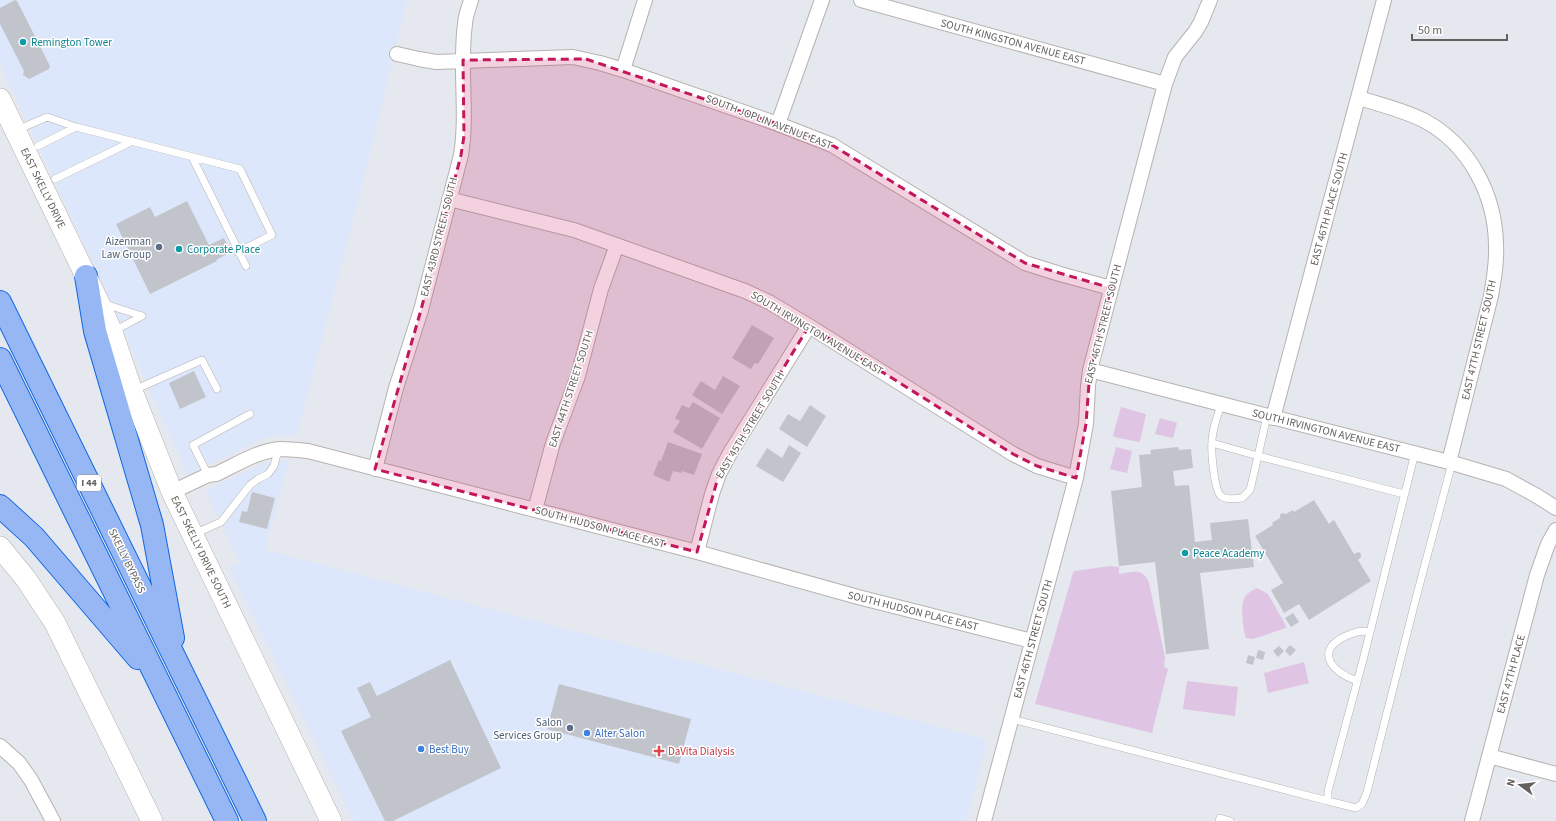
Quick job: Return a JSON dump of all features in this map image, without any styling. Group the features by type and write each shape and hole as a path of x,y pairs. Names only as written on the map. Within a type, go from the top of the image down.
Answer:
{"highway":[{"path":"86,276 95,331 152,525 178,665"},
{"name":"SKELLY BYPASS","path":"0,302 255,821"},
{"name":"I 44","path":"0,359 227,821"},
{"path":"0,506 34,537 160,683"}],"main road":[{"name":"EAST SKELLY DRIVE","path":"0,99 86,276"},
{"name":"EAST SKELLY DRIVE SOUTH","path":"86,276 112,332 132,391 172,492 331,821"},
{"path":"0,547 26,579 55,623 152,821"}],"street":[{"name":"EAST 43RD STREET SOUTH","path":"375,469 396,388 421,310 461,155 464,136 463,60 465,22 471,0"},
{"path":"623,70 645,0"},
{"path":"778,124 822,0"},
{"name":"SOUTH KINGSTON AVENUE EAST","path":"861,0 1165,84"},
{"name":"EAST 46TH STREET SOUTH","path":"984,821 1076,478 1086,424 1090,370 1165,84 1175,57 1195,32 1209,5 1210,0"},
{"name":"EAST 46TH PLACE SOUTH","path":"1270,417 1359,98 1384,0"},
{"name":"SOUTH JOPLIN AVENUE EAST","path":"397,54 419,60 436,62 573,57 623,70 778,124 832,145 1026,263 1111,288"},
{"name":"EAST 47TH STREET SOUTH","path":"1359,98 1408,113 1426,122 1451,140 1468,158 1477,172 1486,191 1492,214 1496,244 1495,268 1491,296 1451,463"},
{"name":"SOUTH IRVINGTON AVENUE EAST","path":"449,199 574,230 745,291 769,302 810,326 1013,454 1037,466 1076,478"},
{"name":"EAST 44TH STREET SOUTH","path":"535,510 553,443 578,376 601,289 617,245"},
{"name":"EAST 45TH STREET SOUTH","path":"697,552 718,474 810,326"},
{"name":"SOUTH IRVINGTON AVENUE EAST","path":"1090,370 1451,463 1506,480 1556,508"},
{"name":"SOUTH HUDSON PLACE EAST","path":"172,492 250,458 278,450 292,449 308,451 697,552 858,597 1032,641"},
{"name":"EAST 47TH PLACE","path":"1472,821 1537,575 1548,544 1556,530"},
{"path":"0,746 19,763 31,780 53,821"},
{"path":"1489,756 1556,774"}],"lane":[{"path":"15,131 47,117 76,127 240,169 272,235 238,252"},
{"path":"38,146 76,127"},
{"path":"55,178 133,142"},
{"path":"192,157 246,266"},
{"path":"98,301 142,316 112,332"},
{"path":"132,391 202,360 217,389"},
{"path":"1221,404 1212,443 1214,471 1218,492 1221,497 1232,499 1242,498 1250,490 1258,456 1270,417"},
{"path":"208,475 193,444 250,414"},
{"path":"1212,443 1271,460 1404,494"},
{"path":"192,534 221,522 250,485 268,474 274,466 278,450"},
{"path":"1328,801 1328,791 1415,453"},
{"path":"1012,719 1356,808 1362,804 1367,792 1451,463"},
{"path":"1357,681 1347,678 1337,671 1330,662 1328,652 1330,647 1338,640 1362,630 1370,632"},
{"path":"1219,821 1220,818 1230,821"}],"highlighted area":[{"path":"586,59 778,124 832,145 1025,263 1111,288 1090,370 1086,424 1076,478 1037,466 1013,454 809,326 719,474 697,552 375,469 421,310 461,155 464,136 463,60"}],"shaded area":[{"path":"0,0 407,0 364,178 297,434 263,438 188,475 94,266 0,64"},
{"path":"1121,407 1146,415 1139,442 1114,437 1113,435"},
{"path":"1160,418 1177,423 1173,438 1155,434"},
{"path":"1116,447 1132,451 1127,473 1110,469"},
{"path":"289,460 265,550 981,738 986,746 966,821 354,821 229,568 240,562 205,491 266,462"},
{"path":"1110,566 1119,567 1119,574 1133,572 1141,573 1147,578 1149,583 1165,657 1164,667 1168,669 1152,733 1035,704 1073,573 1075,571"},
{"path":"1257,588 1268,594 1286,628 1253,639 1246,638 1242,618 1243,600 1247,594"},
{"path":"1304,662 1309,683 1268,693 1264,673"},
{"path":"1187,681 1238,687 1235,716 1183,709"}],"building":[{"name":"Remington Tower","path":"15,0 17,1 50,66 49,69 29,79 23,75 24,71 0,24 0,8"},
{"name":"Corporate Place","path":"187,201 209,245 224,238 231,252 216,260 217,261 150,294 116,224 150,207 155,217"},
{"path":"752,325 774,338 758,364 755,363 751,369 732,358"},
{"path":"194,371 206,397 180,409 169,383"},
{"path":"723,376 740,386 722,414 692,395 701,381 715,390"},
{"path":"693,402 720,418 702,449 673,432 680,421 675,418 682,405 689,408"},
{"path":"810,405 826,416 807,447 779,429 788,414 800,421"},
{"path":"668,442 702,454 694,475 682,471 681,473 673,471 669,482 653,475 659,460 661,461"},
{"path":"789,445 801,453 783,482 756,466 767,448 782,458"},
{"name":"Peace Academy","path":"1178,447 1179,450 1191,449 1193,468 1173,471 1175,486 1189,485 1195,542 1212,540 1210,523 1248,519 1254,567 1200,573 1209,649 1166,654 1155,562 1119,566 1111,491 1142,487 1139,455 1151,454 1150,450"},
{"path":"252,492 275,498 267,529 239,522 242,511 247,512"},
{"path":"1314,500 1329,524 1334,520 1354,554 1359,552 1361,554 1361,557 1358,560 1371,581 1309,620 1299,604 1284,613 1271,590 1283,583 1255,536 1273,525 1272,523 1280,518 1282,513 1286,514 1293,510 1294,512"},
{"path":"1293,613 1299,622 1291,627 1285,618"},
{"path":"1290,645 1296,650 1290,656 1285,651"},
{"path":"1279,646 1284,651 1278,657 1273,651"},
{"path":"1258,650 1265,652 1263,660 1256,658"},
{"path":"1248,655 1255,657 1253,665 1246,663"},
{"name":"Best Buy","path":"450,660 501,768 393,821 385,821 341,731 371,717 357,688 370,682 377,696"},
{"path":"559,684 691,719 679,764 547,729"}],"place":[{"name":"Remington Tower","path":"23,42"},
{"name":"Aizenman Law Group","path":"159,247"},
{"name":"Corporate Place","path":"179,249"},
{"name":"Peace Academy","path":"1185,553"},
{"name":"Salon Services Group","path":"570,728"},
{"name":"Alter Salon","path":"587,733"},
{"name":"Best Buy","path":"421,749"},
{"name":"DaVita Dialysis","path":"659,751"}]}
